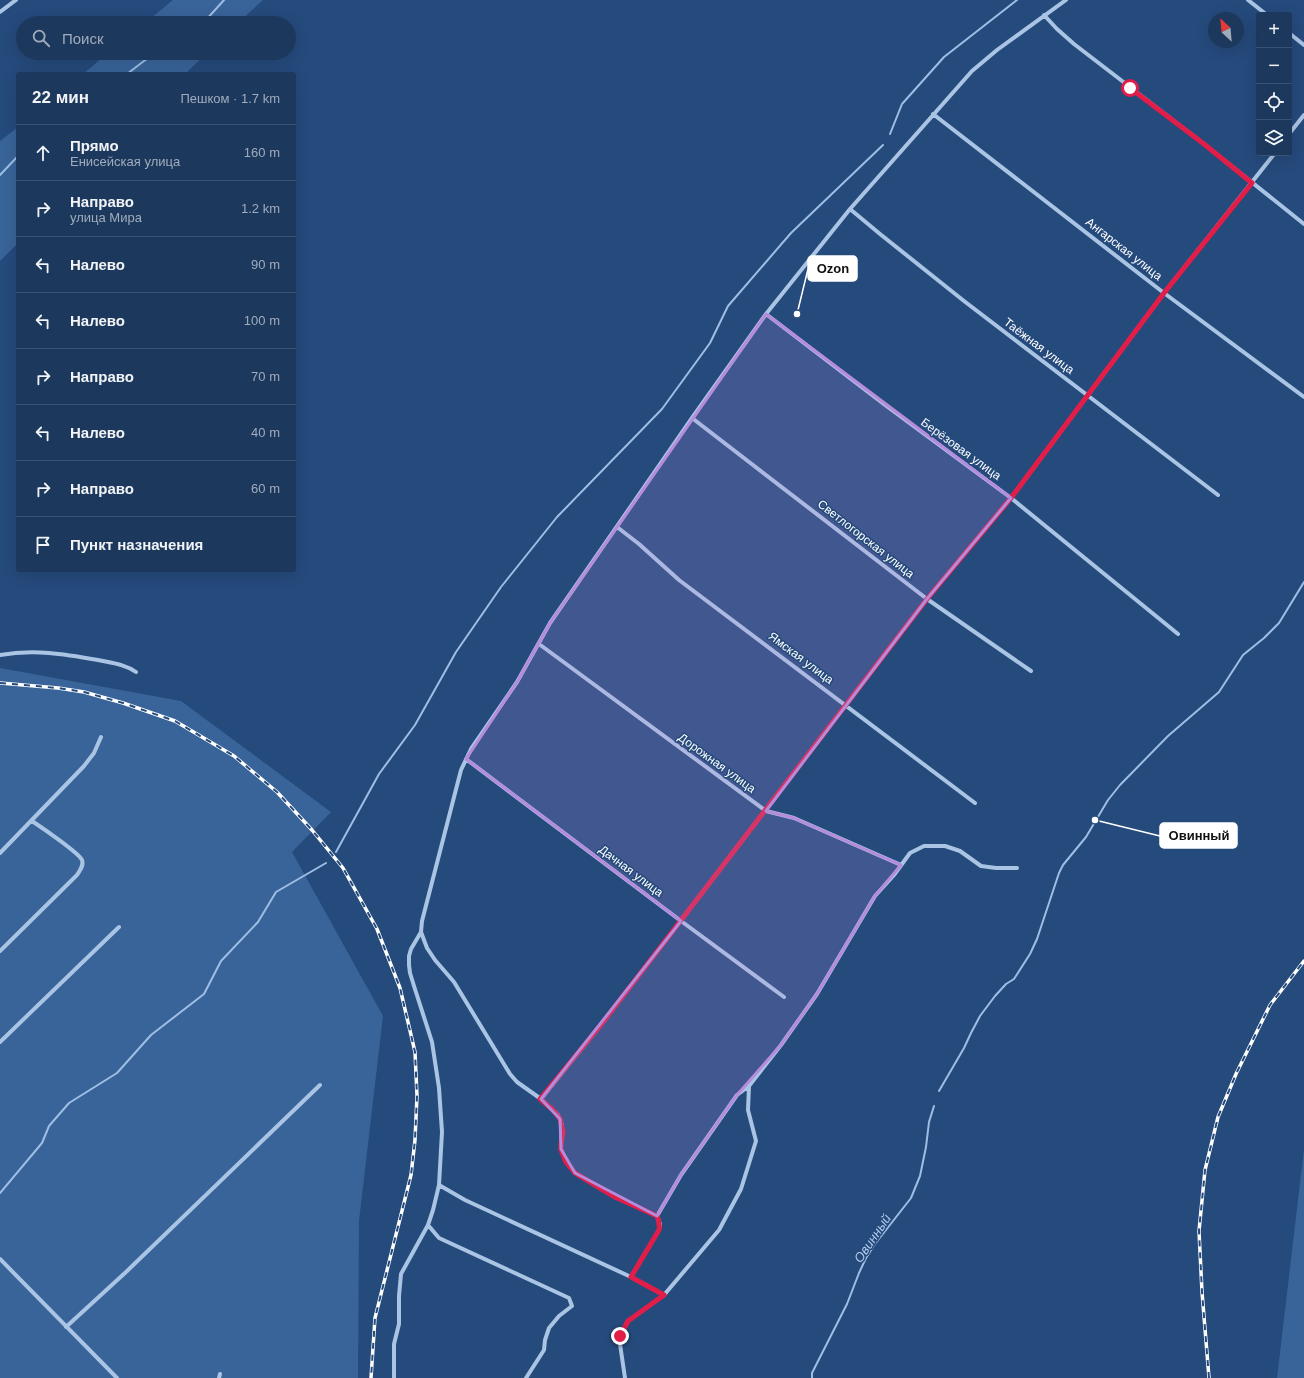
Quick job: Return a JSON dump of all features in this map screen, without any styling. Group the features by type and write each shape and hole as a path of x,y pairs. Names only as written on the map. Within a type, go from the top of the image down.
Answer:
{"street":[{"path":"0,12 16,0"},
{"path":"631,1277 659,1230 660,1224 657,1216 615,1197 575,1173 566,1162 561,1150 563,1132 560,1119 553,1110 517,1082 510,1074 454,982 427,948 421,932 422,921 462,770 471,749 517,682 550,623 766,314 850,209 972,71 997,50 1066,0"},
{"path":"1248,0 1263,12"},
{"path":"1044,15 1074,44 1204,144 1304,224"},
{"path":"1292,35 1304,45"},
{"name":"Ангарская улица","path":"933,114 1164,293 1304,397"},
{"path":"1292,130 1304,115"},
{"path":"540,1099 600,1026 927,599 1011,498 1164,293 1273,156"},
{"name":"Таёжная улица","path":"850,209 964,301 1218,495"},
{"name":"Берёзовая улица","path":"766,314 885,405 1011,498 1178,634"},
{"name":"Светлогорская улица","path":"692,418 927,599 1031,670"},
{"name":"Ямская улица","path":"617,527 639,544 679,580 975,803"},
{"name":"Дорожная улица","path":"539,644 766,811 794,818 902,865"},
{"path":"0,655 27,652 65,654 120,664 136,672"},
{"path":"0,853 84,766 94,753 101,738"},
{"name":"Дачная улица","path":"466,759 784,997"},
{"path":"0,951 77,875 82,865 82,859 32,821"},
{"path":"657,1216 681,1175 738,1096 749,1086 781,1045 817,994 875,896 902,865 910,853 924,846 945,846 956,850 981,866 1017,868"},
{"path":"0,1042 119,927"},
{"path":"394,1378 394,1344 399,1324 401,1274 428,1225 434,1210 439,1185 442,1132 439,1088 432,1042 410,973 409,956 413,945 421,932"},
{"path":"66,1327 126,1272 320,1085"},
{"path":"625,1378 620,1336 628,1321 664,1295 719,1230 741,1189 756,1141 748,1110 749,1086"},
{"path":"439,1185 465,1200 631,1277 664,1295"},
{"path":"428,1225 439,1238 569,1298 572,1306 559,1316 549,1328 545,1340 544,1350 526,1378"},
{"path":"0,1259 117,1378"}],"highlighted area":[{"path":"766,314 1011,498 927,599 766,811 794,818 901,865 875,896 817,994 781,1045 737,1095 681,1175 657,1216 575,1173 561,1149 560,1119 541,1099 681,921 466,759 517,682 550,623"}],"shaded area":[{"path":"173,0 263,0 246,16 154,16"},
{"path":"100,60 200,60 187,72 85,72"},
{"path":"16,129 16,245 0,261 0,141"},
{"path":"0,668 181,701 331,812 292,852 383,1016 359,1221 358,1378 0,1378"},
{"path":"1304,1149 1304,1378 1277,1378"}],"waterway":[{"path":"210,16 224,0"},
{"path":"890,134 902,104 944,57 1017,0"},
{"path":"130,72 146,60"},
{"path":"336,852 379,774 415,725 456,652 501,587 557,517 662,409 710,343 728,306 791,233 883,145"},
{"path":"0,175 16,158"},
{"name":"Овинный","path":"939,1091 964,1048 980,1016 1006,984 1014,979 1030,954 1037,939 1063,865 1086,837 1108,800 1120,785 1168,736 1219,692 1243,655 1264,638 1279,623 1304,582"},
{"path":"0,1193 42,1143 49,1126 69,1103 117,1073 151,1035 204,994 221,961 258,922 276,892 326,863"},
{"name":"Овинный","path":"812,1378 812,1373 847,1304 866,1258 911,1198 920,1176 929,1122 934,1106"}],"railway":[{"path":"0,683 58,688 84,692 123,703 175,721 234,756 277,792 312,830 343,868 377,929 400,988 415,1052 417,1096 415,1140 411,1175 375,1318 371,1378"},
{"path":"1209,1378 1199,1231 1205,1170 1218,1117 1236,1074 1270,1005 1304,961"}],"place":[{"name":"Ozon","path":"797,314"},
{"name":"Овинный","path":"1095,820"}],"route":[{"path":"620,1336 628,1321 664,1295 631,1277 659,1230 660,1224 657,1216 615,1197 575,1173 569,1167 561,1150 563,1132 560,1119 553,1110 540,1099 600,1026 927,599 1011,498 1164,293 1252,183 1204,144 1130,88"}]}
